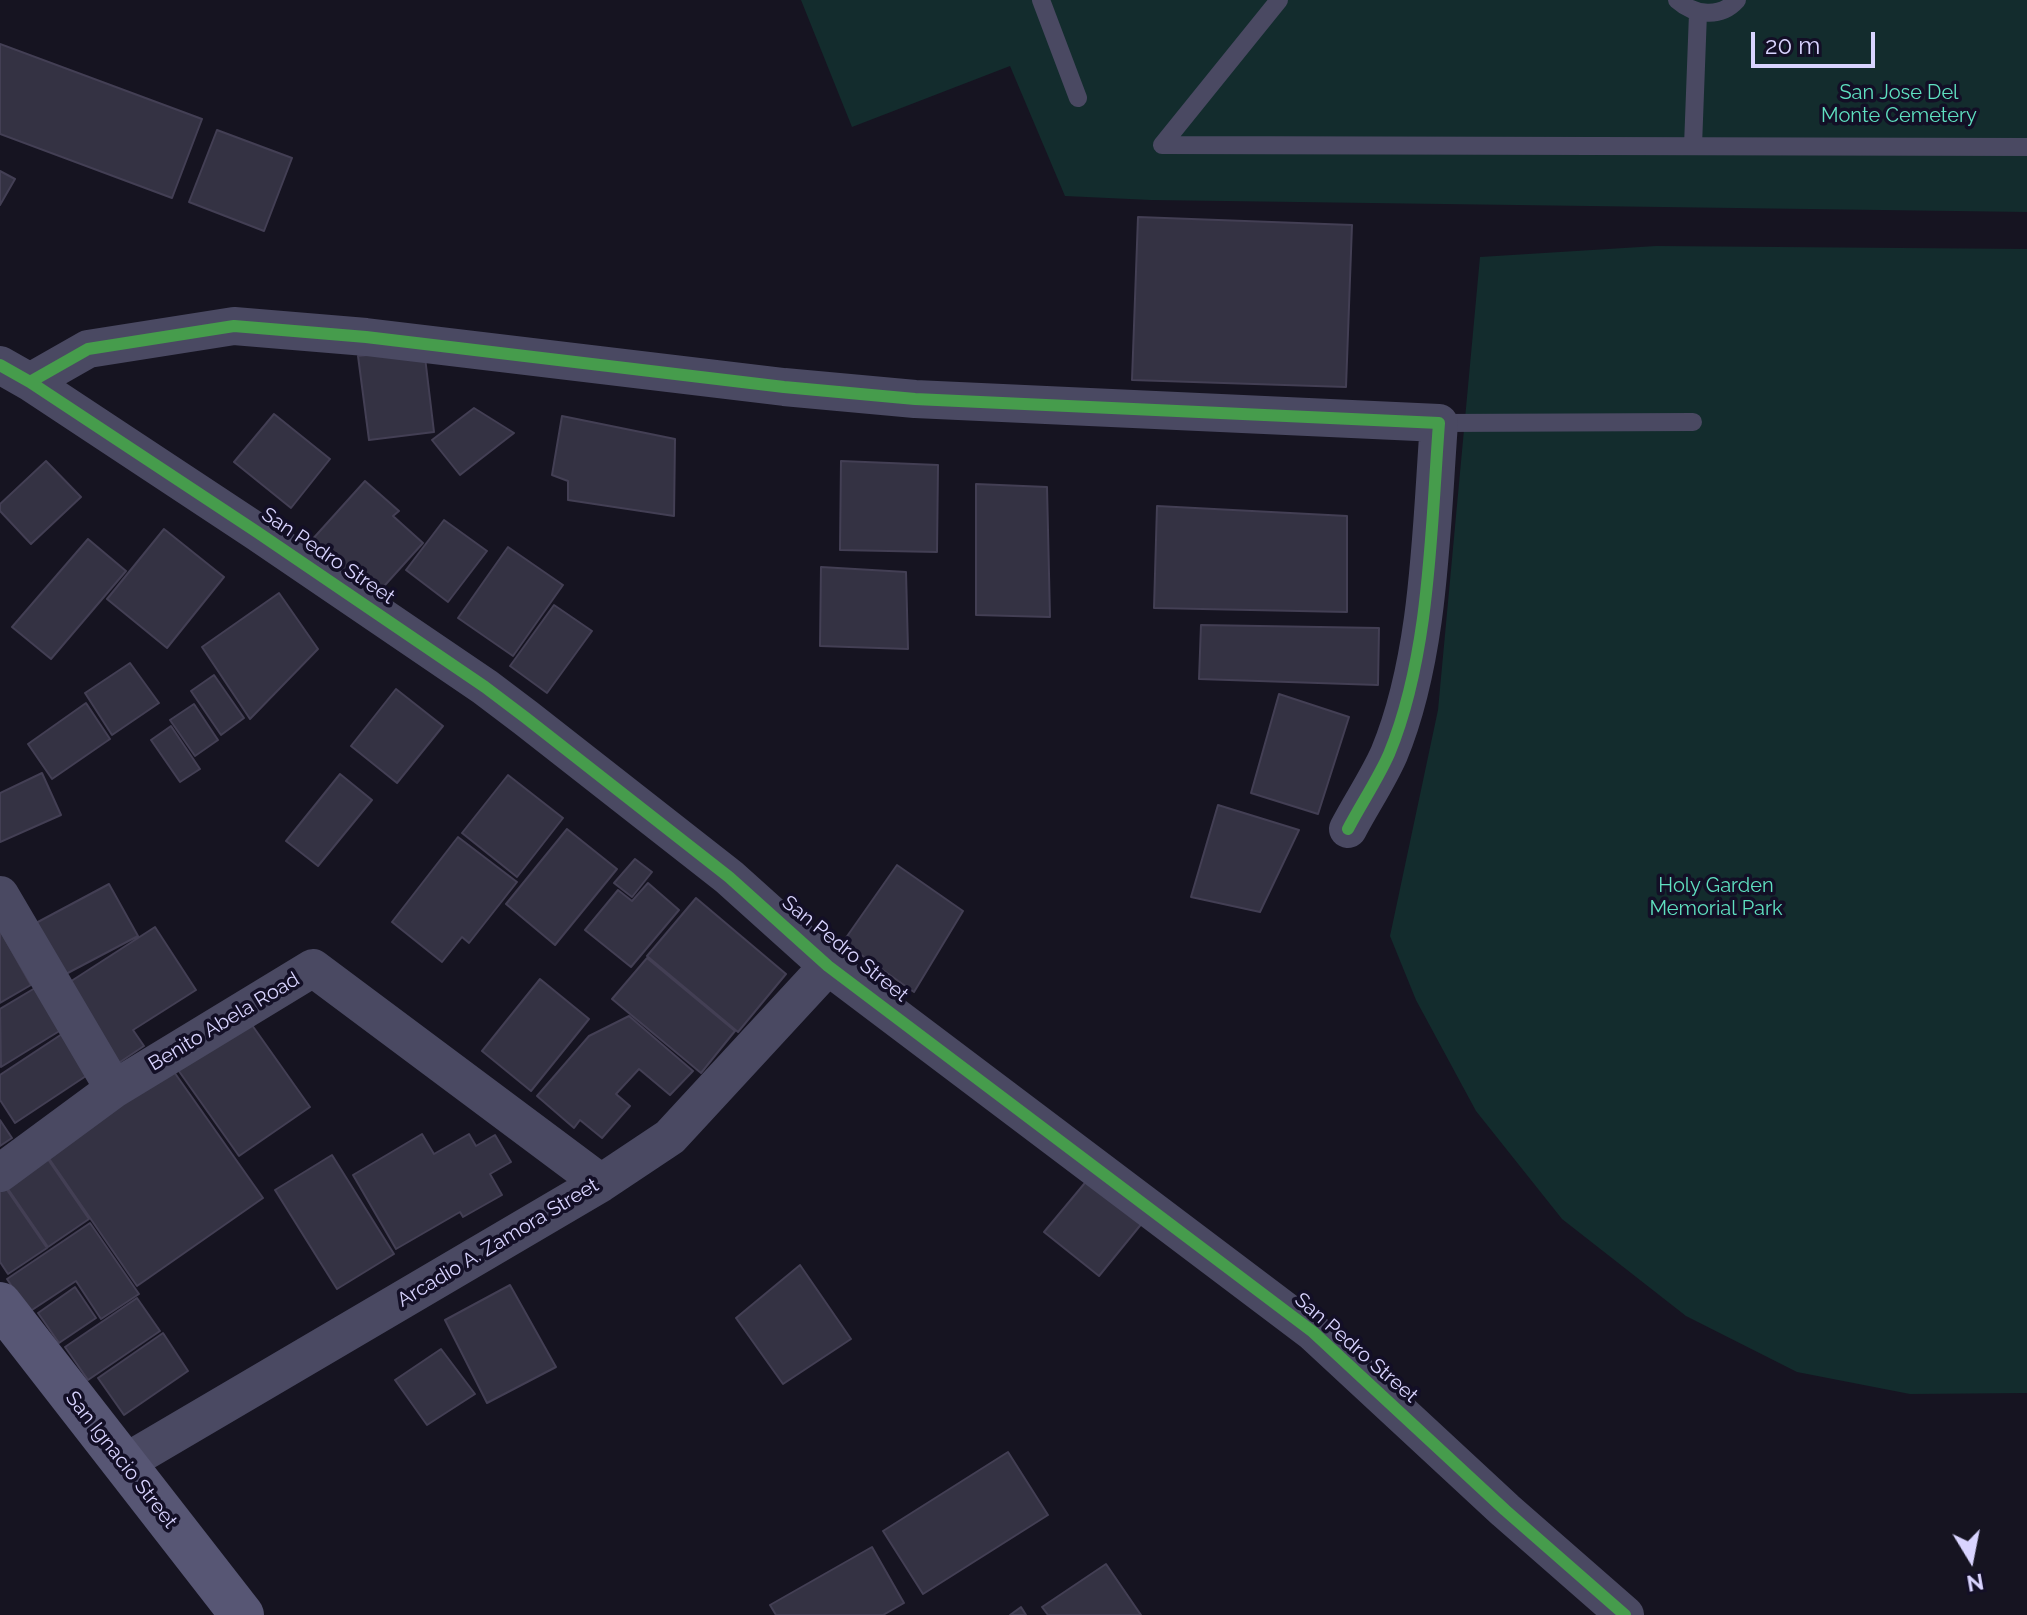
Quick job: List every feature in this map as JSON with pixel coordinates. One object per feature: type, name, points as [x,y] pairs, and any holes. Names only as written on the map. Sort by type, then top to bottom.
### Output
[{"type":"main road","name":"San Ignacio Street","points":[[0,1304],[242,1615]]},
{"type":"street","points":[[15,374],[88,349],[234,326],[366,337],[784,387],[915,399],[1439,423],[1427,582],[1410,691],[1389,754],[1348,829]]},
{"type":"street","name":"San Pedro Street","points":[[15,374],[485,687],[729,877],[828,966],[1313,1332],[1505,1510],[1625,1615]]},
{"type":"street","points":[[0,895],[114,1089]]},
{"type":"street","name":"Arcadio A. Zamora Street","points":[[123,1464],[601,1183],[670,1137],[828,966]]},
{"type":"street","name":"Benito Abela Road","points":[[0,1173],[114,1089],[313,968],[601,1183]]},
{"type":"lane","points":[[1041,0],[1078,98]]},
{"type":"lane","points":[[1279,0],[1162,145],[2027,147]]},
{"type":"lane","points":[[1677,0],[1698,13],[1721,11],[1737,0]]},
{"type":"lane","points":[[1693,146],[1698,13]]},
{"type":"lane","points":[[1439,423],[1693,422]]},
{"type":"green space","name":"San Jose Del Monte Cemetery","points":[[801,0],[2027,0],[2027,212],[1151,200],[1065,196],[1010,66],[852,127]]},
{"type":"green space","name":"Holy Garden Memorial Park","points":[[1656,246],[2027,249],[2027,1393],[1910,1394],[1797,1372],[1686,1316],[1562,1219],[1476,1111],[1416,1000],[1390,936],[1438,710],[1480,257]]},
{"type":"building","points":[[0,44],[202,119],[172,198],[0,134]]},
{"type":"building","points":[[217,130],[292,158],[264,231],[189,202]]},
{"type":"building","points":[[0,171],[15,179],[0,205]]},
{"type":"building","points":[[1138,217],[1352,225],[1346,387],[1132,380]]},
{"type":"building","points":[[424,349],[434,432],[369,440],[358,356]]},
{"type":"building","points":[[474,408],[514,433],[460,475],[432,440]]},
{"type":"building","points":[[274,414],[330,459],[291,508],[234,462]]},
{"type":"building","points":[[562,416],[675,439],[674,516],[568,500],[568,481],[552,475]]},
{"type":"building","points":[[46,461],[81,497],[31,544],[0,511],[0,504]]},
{"type":"building","points":[[841,461],[938,465],[937,552],[840,550]]},
{"type":"building","points":[[365,481],[399,511],[393,516],[423,543],[377,594],[351,570],[346,573],[310,542]]},
{"type":"building","points":[[976,484],[1047,487],[1050,617],[976,615]]},
{"type":"building","points":[[1157,506],[1347,516],[1347,612],[1154,608]]},
{"type":"building","points":[[444,520],[487,551],[448,602],[406,570]]},
{"type":"building","points":[[164,529],[224,577],[167,648],[107,599]]},
{"type":"building","points":[[88,539],[126,571],[51,659],[12,627]]},
{"type":"building","points":[[508,547],[563,585],[513,656],[458,618]]},
{"type":"building","points":[[821,567],[906,572],[908,649],[820,646]]},
{"type":"building","points":[[279,593],[318,649],[250,719],[202,647]]},
{"type":"building","points":[[554,605],[592,631],[547,693],[510,666]]},
{"type":"building","points":[[1201,625],[1379,628],[1378,685],[1199,679]]},
{"type":"building","points":[[130,663],[159,703],[112,735],[85,693]]},
{"type":"building","points":[[214,675],[244,718],[221,735],[191,691]]},
{"type":"building","points":[[396,689],[443,726],[397,783],[351,746]]},
{"type":"building","points":[[1279,694],[1349,717],[1318,814],[1251,793]]},
{"type":"building","points":[[86,703],[110,739],[52,779],[28,744]]},
{"type":"building","points":[[194,704],[218,740],[195,756],[170,720]]},
{"type":"building","points":[[171,726],[200,769],[180,782],[151,740]]},
{"type":"building","points":[[42,773],[61,815],[0,842],[0,793]]},
{"type":"building","points":[[340,774],[372,800],[318,866],[286,841]]},
{"type":"building","points":[[508,775],[563,818],[517,877],[462,833]]},
{"type":"building","points":[[1218,805],[1299,830],[1260,912],[1191,897]]},
{"type":"building","points":[[567,829],[617,869],[555,945],[506,904]]},
{"type":"building","points":[[458,837],[517,882],[469,943],[462,937],[442,962],[392,922]]},
{"type":"building","points":[[635,859],[652,872],[632,897],[614,883]]},
{"type":"building","points":[[897,865],[963,911],[914,992],[843,942]]},
{"type":"building","points":[[648,883],[679,910],[631,967],[585,930],[618,890],[632,901]]},
{"type":"building","points":[[109,884],[138,936],[64,975],[36,923]]},
{"type":"building","points":[[696,898],[786,974],[738,1032],[647,956]]},
{"type":"building","points":[[155,927],[196,990],[133,1030],[144,1046],[114,1066],[62,987]]},
{"type":"building","points":[[0,930],[31,985],[0,1003]]},
{"type":"building","points":[[647,958],[735,1031],[701,1073],[612,999]]},
{"type":"building","points":[[540,979],[589,1019],[531,1091],[482,1051]]},
{"type":"building","points":[[35,988],[61,1030],[1,1067],[0,1009]]},
{"type":"building","points":[[629,1016],[693,1071],[670,1095],[639,1069],[616,1094],[630,1106],[602,1138],[580,1120],[574,1128],[537,1096],[589,1036]]},
{"type":"building","points":[[247,1018],[310,1107],[239,1156],[176,1067]]},
{"type":"building","points":[[62,1034],[89,1074],[15,1123],[0,1100],[0,1075]]},
{"type":"building","points":[[172,1069],[263,1198],[137,1286],[48,1157]]},
{"type":"building","points":[[0,1120],[12,1138],[0,1146]]},
{"type":"building","points":[[422,1134],[434,1154],[469,1134],[476,1146],[495,1135],[511,1162],[490,1174],[502,1195],[463,1217],[460,1212],[396,1249],[353,1175]]},
{"type":"building","points":[[332,1155],[394,1254],[337,1289],[275,1190]]},
{"type":"building","points":[[47,1158],[89,1219],[48,1247],[6,1186]]},
{"type":"building","points":[[1089,1178],[1143,1222],[1099,1276],[1044,1232]]},
{"type":"building","points":[[5,1187],[47,1248],[8,1274],[0,1262],[0,1191]]},
{"type":"building","points":[[90,1223],[139,1294],[101,1319],[76,1281],[29,1312],[7,1279]]},
{"type":"building","points":[[800,1265],[851,1339],[783,1384],[736,1318]]},
{"type":"building","points":[[510,1285],[556,1367],[487,1403],[445,1320]]},
{"type":"building","points":[[75,1287],[96,1318],[59,1343],[38,1313]]},
{"type":"building","points":[[137,1298],[160,1331],[88,1380],[65,1347]]},
{"type":"building","points":[[163,1333],[188,1371],[124,1415],[98,1378]]},
{"type":"building","points":[[441,1349],[475,1394],[427,1425],[395,1380]]},
{"type":"building","points":[[1008,1452],[1048,1515],[923,1594],[883,1531]]},
{"type":"building","points":[[872,1547],[904,1603],[883,1615],[776,1615],[770,1605]]},
{"type":"building","points":[[1106,1564],[1141,1615],[1048,1615],[1042,1607]]},
{"type":"building","points":[[1021,1607],[1026,1615],[1010,1615]]},
{"type":"cycle path","points":[[30,382],[88,349],[234,326],[366,337],[784,387],[915,399],[1439,423],[1426,591],[1413,675],[1389,754],[1348,829]]},
{"type":"cycle path","points":[[0,365],[257,532],[526,718],[729,877],[828,966],[1313,1332],[1505,1510],[1625,1615]]}]
